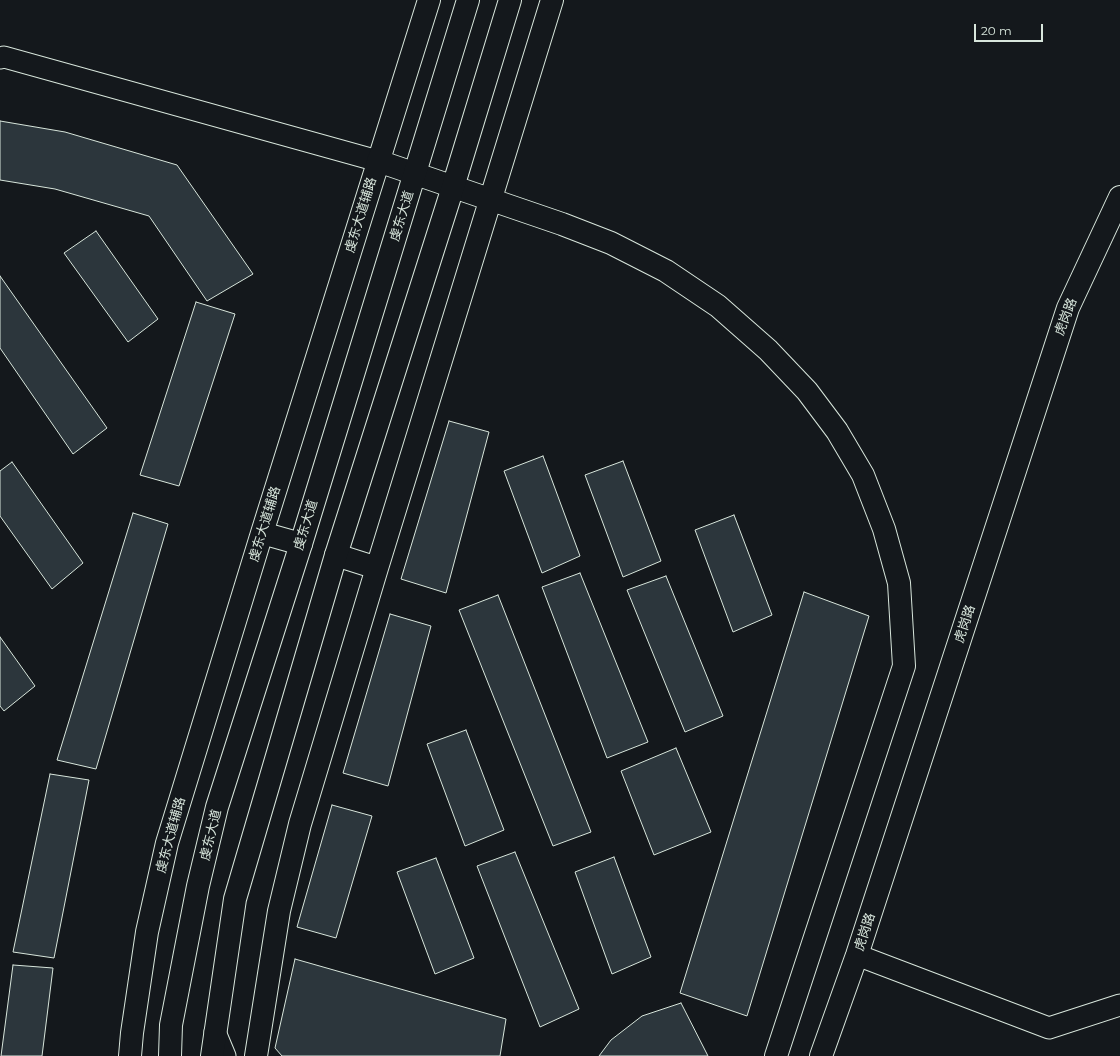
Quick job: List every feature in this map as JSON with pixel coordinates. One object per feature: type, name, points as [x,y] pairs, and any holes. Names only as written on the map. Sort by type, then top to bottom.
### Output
[{"type":"street","name":"虔东大道辅路","points":[[130,1056],[147,932],[167,843],[262,533],[429,0]]},
{"type":"street","name":"虔东大道","points":[[170,1056],[171,1025],[198,886],[218,807],[301,544],[468,0]]},
{"type":"street","points":[[212,1056],[235,899],[336,555],[453,187],[510,0]]},
{"type":"street","points":[[256,1056],[279,911],[300,824],[377,568],[552,0]]},
{"type":"street","points":[[0,58],[4,57],[378,161],[611,243],[666,271],[718,306],[768,350],[807,391],[837,431],[863,475],[884,529],[899,583],[904,666],[776,1056]]},
{"type":"street","name":"虎岗路","points":[[821,1056],[857,955],[1068,308],[1120,197]]},
{"type":"street","points":[[262,533],[301,544]]},
{"type":"street","points":[[336,555],[377,568]]},
{"type":"street","points":[[857,955],[1049,1028],[1120,1005]]},
{"type":"street","points":[[215,1032],[225,1056]]},
{"type":"building","points":[[0,121],[65,132],[177,165],[253,274],[207,301],[149,216],[55,189],[0,180]]},
{"type":"building","points":[[96,231],[158,319],[128,342],[64,253]]},
{"type":"building","points":[[0,276],[107,428],[73,454],[0,348]]},
{"type":"building","points":[[196,302],[235,314],[179,486],[140,475]]},
{"type":"building","points":[[449,421],[489,432],[446,593],[401,579]]},
{"type":"building","points":[[543,456],[580,556],[542,573],[504,471]]},
{"type":"building","points":[[623,461],[661,561],[623,577],[585,475]]},
{"type":"building","points":[[12,462],[83,563],[52,589],[0,516],[0,471]]},
{"type":"building","points":[[133,513],[168,524],[96,769],[57,760]]},
{"type":"building","points":[[734,515],[772,615],[733,632],[695,530]]},
{"type":"building","points":[[580,573],[648,742],[607,758],[542,587]]},
{"type":"building","points":[[666,576],[723,716],[685,732],[627,590]]},
{"type":"building","points":[[804,592],[869,616],[747,1016],[680,993]]},
{"type":"building","points":[[498,595],[591,832],[553,846],[459,610]]},
{"type":"building","points":[[390,614],[431,626],[388,786],[343,773]]},
{"type":"building","points":[[0,637],[35,686],[4,711],[0,706]]},
{"type":"building","points":[[466,730],[504,830],[465,846],[427,744]]},
{"type":"building","points":[[676,748],[711,832],[654,855],[621,771]]},
{"type":"building","points":[[50,774],[89,780],[54,958],[13,952]]},
{"type":"building","points":[[332,805],[372,816],[336,938],[297,927]]},
{"type":"building","points":[[515,852],[579,1009],[540,1027],[477,866]]},
{"type":"building","points":[[614,857],[651,957],[612,974],[575,872]]},
{"type":"building","points":[[436,858],[474,958],[435,974],[397,872]]},
{"type":"building","points":[[295,959],[506,1019],[500,1056],[282,1056],[275,1048]]},
{"type":"building","points":[[13,965],[53,968],[42,1056],[1,1056]]},
{"type":"building","points":[[681,1003],[708,1056],[599,1056],[611,1040],[642,1016]]}]
